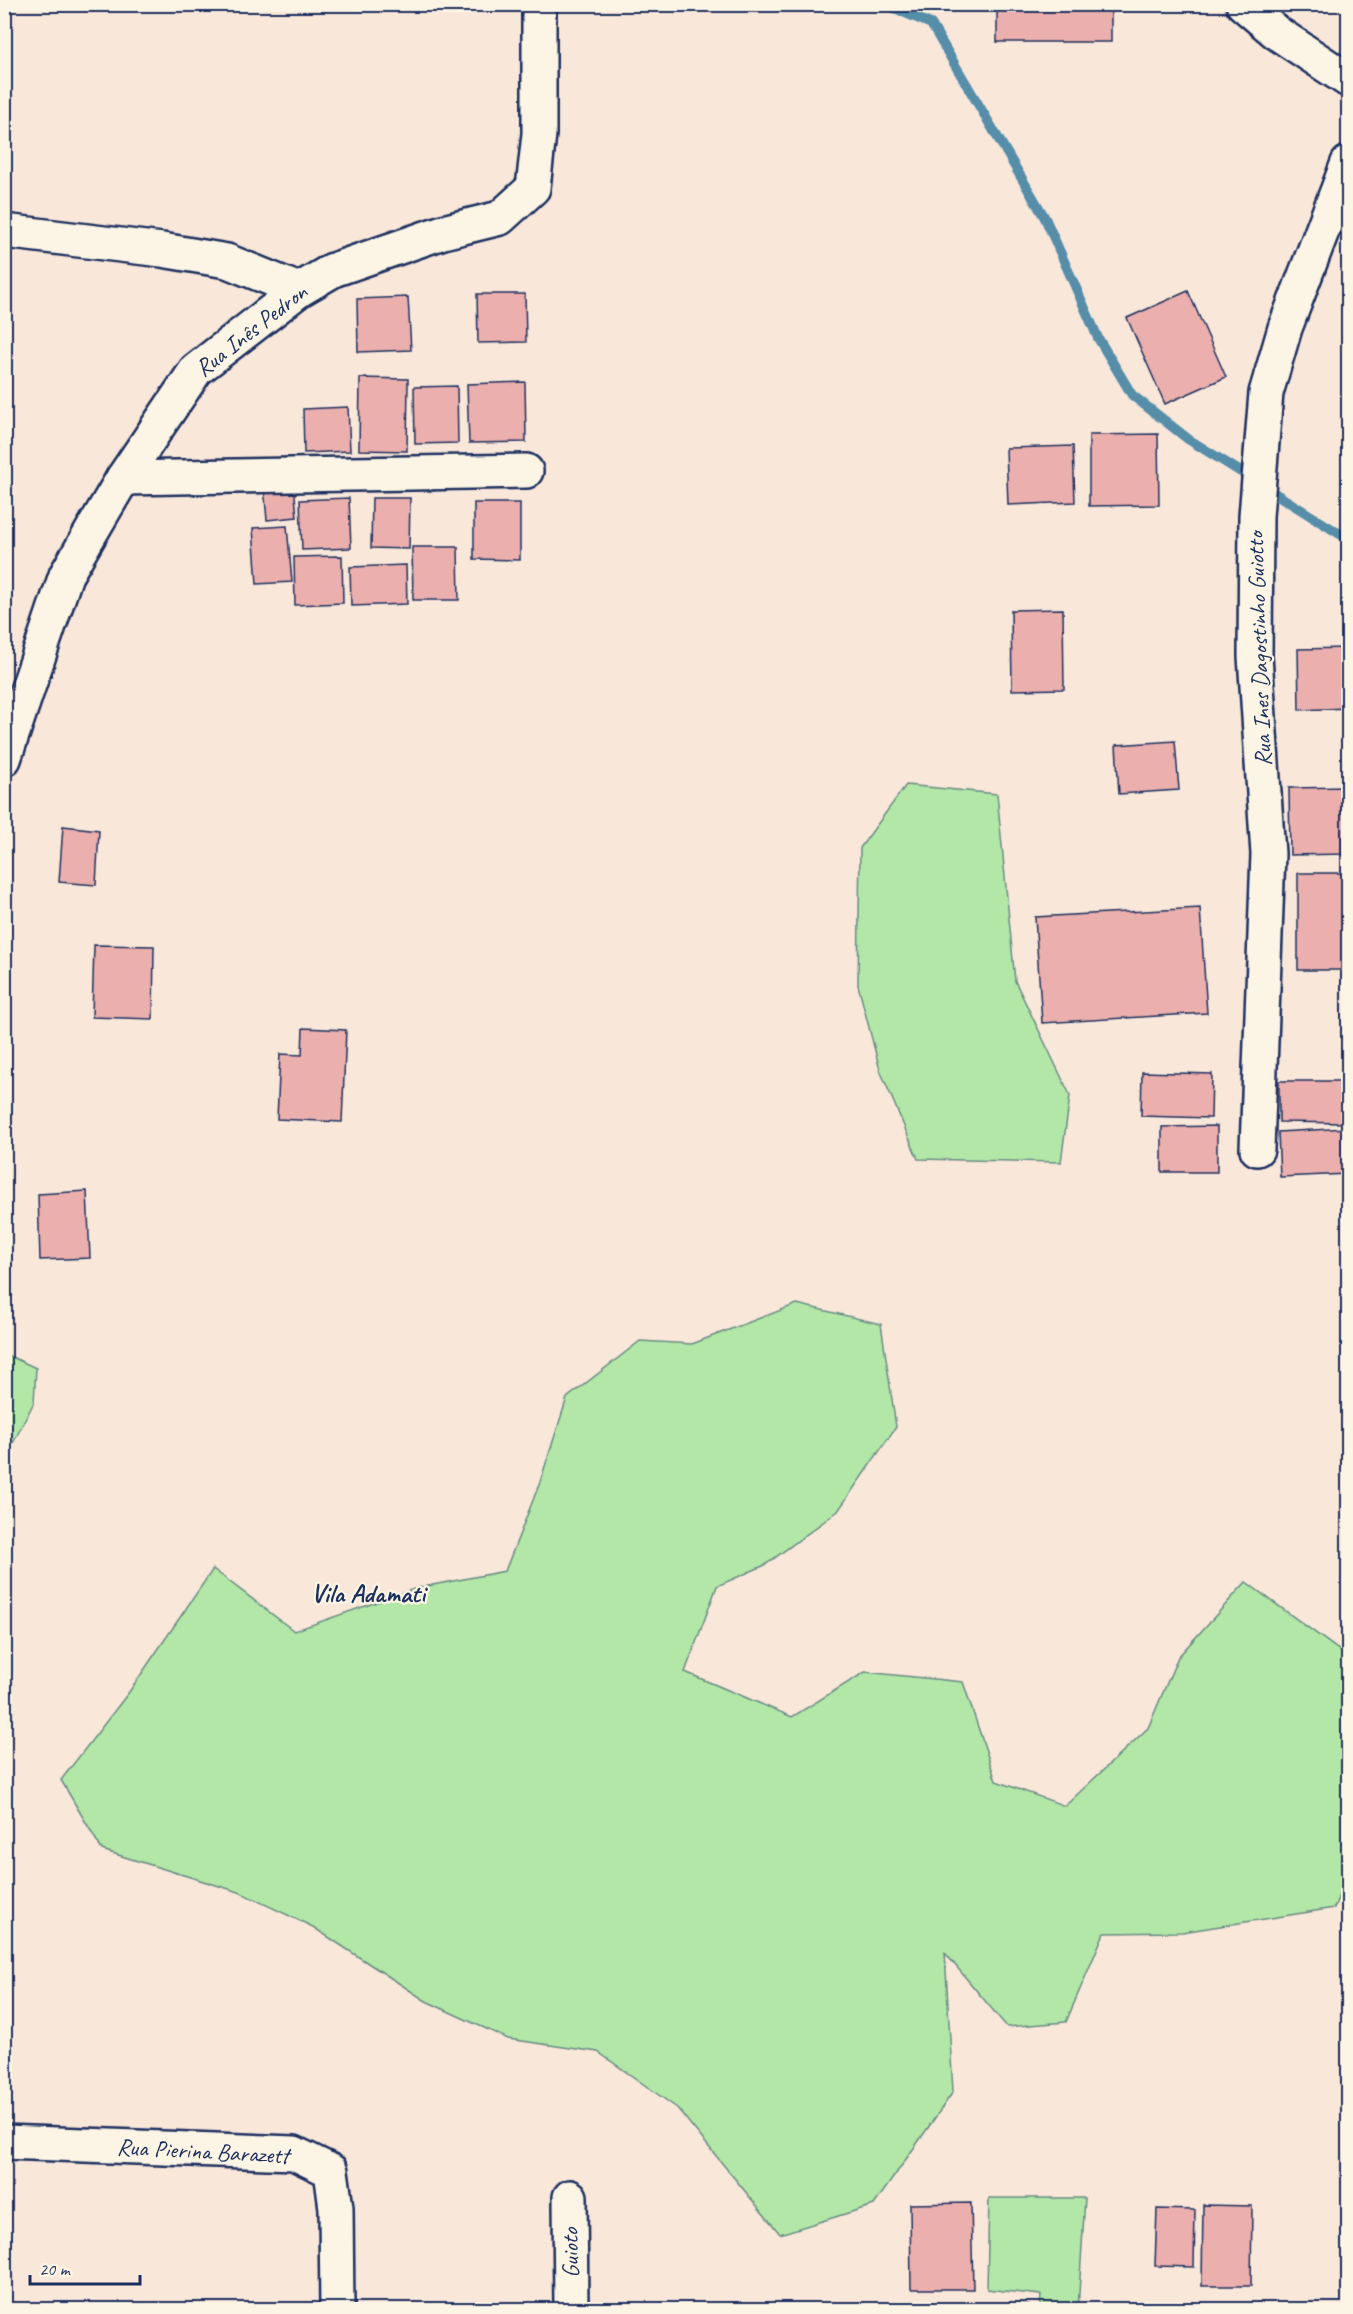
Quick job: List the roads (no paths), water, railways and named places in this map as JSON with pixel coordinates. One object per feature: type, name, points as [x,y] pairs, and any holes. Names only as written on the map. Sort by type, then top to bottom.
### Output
[{"type":"street","points":[[1243,4],[1277,33],[1348,80]]},
{"type":"street","name":"Rua Inês Pedron","points":[[4,759],[66,575],[123,478],[196,370],[299,290],[333,270],[443,232],[500,218],[532,188],[539,134],[538,12]]},
{"type":"street","name":"Rua Ines Dagostinho Guiotto","points":[[1257,1149],[1268,854],[1255,656],[1256,516],[1266,393],[1285,328],[1348,163]]},
{"type":"street","points":[[4,231],[162,250],[227,261],[299,290]]},
{"type":"street","points":[[123,478],[526,471]]},
{"type":"street","name":"Rua Pierina Barazett","points":[[4,2142],[294,2152],[331,2171],[336,2208],[337,2310]]},
{"type":"street","name":"Guioto","points":[[570,2197],[571,2310]]},
{"type":"waterway","points":[[884,4],[931,24],[1045,218],[1098,338],[1132,395],[1188,439],[1348,539]]},
{"type":"district","name":"Vila Adamati","points":[[368,1593]]}]
